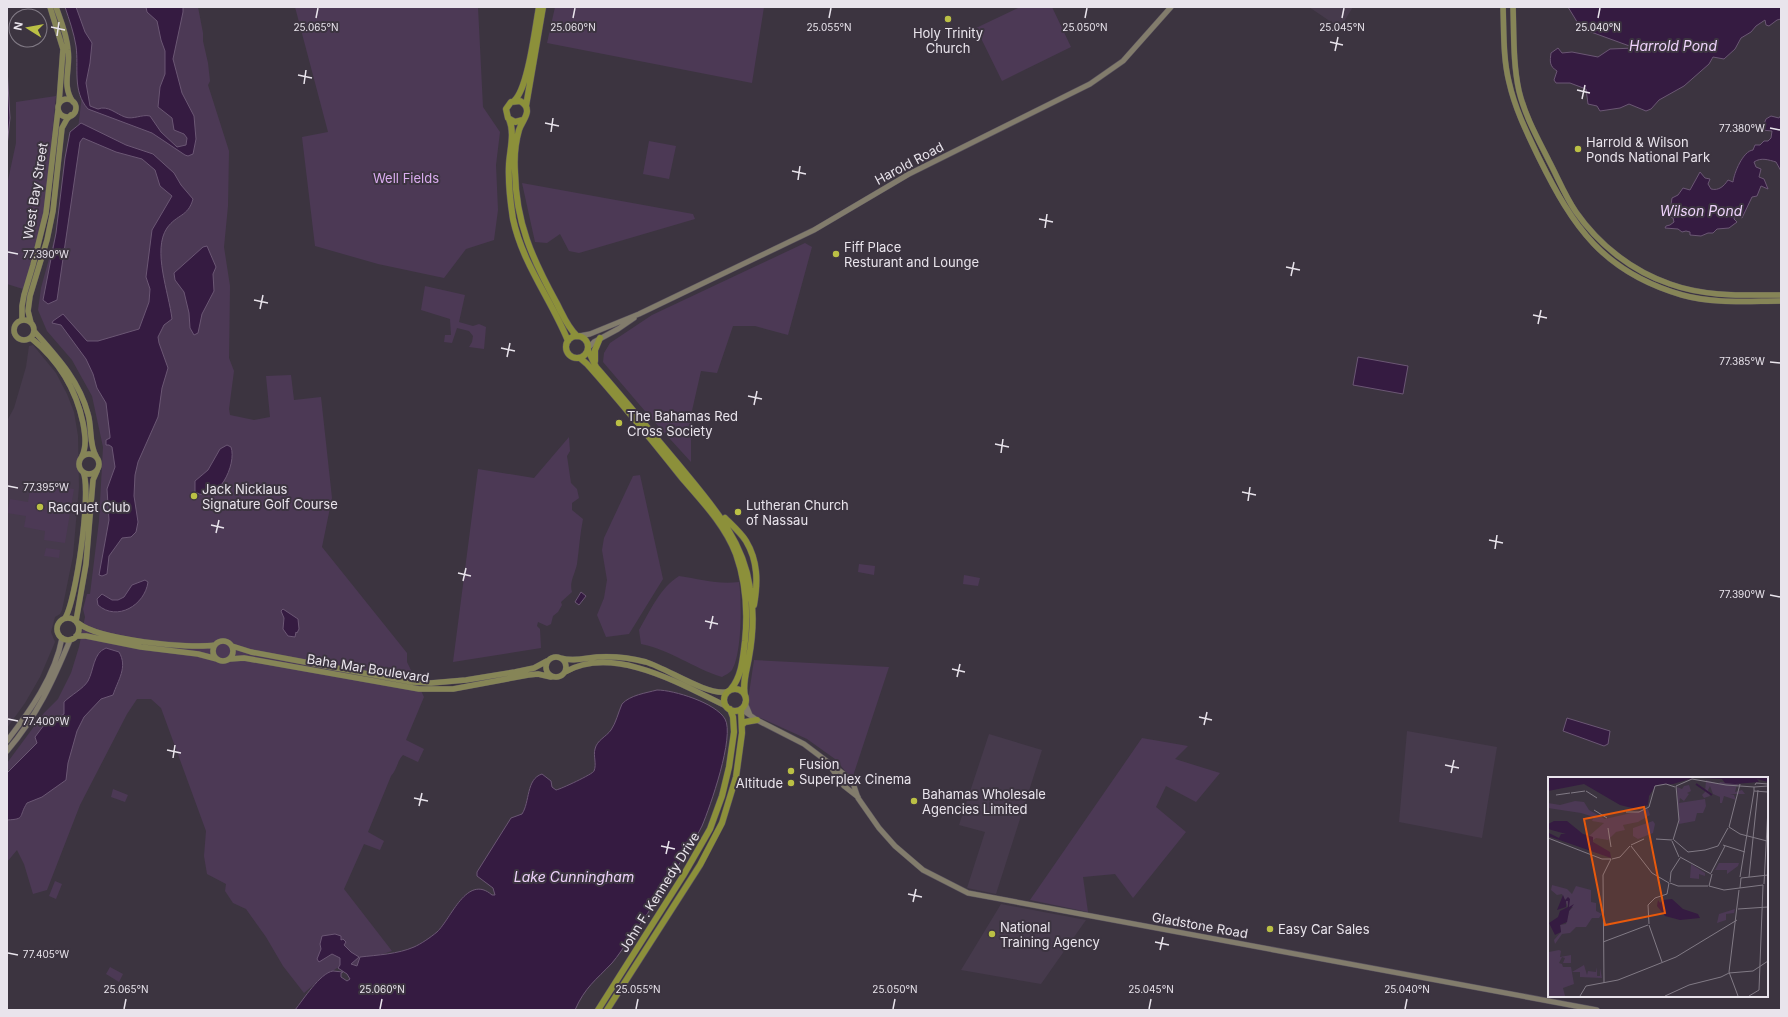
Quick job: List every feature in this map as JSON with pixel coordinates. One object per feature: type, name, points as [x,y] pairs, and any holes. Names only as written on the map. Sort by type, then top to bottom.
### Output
[{"type":"highway","name":"John F. Kennedy Drive","points":[[539,7],[524,81],[519,96],[509,104],[506,109],[512,130],[509,187],[514,220],[520,243],[534,276],[568,341],[566,347],[568,353],[573,357],[580,358],[587,364],[665,456],[714,517],[731,542],[742,575],[746,613],[741,668],[737,681],[724,699],[734,717],[734,732],[729,767],[722,796],[710,829],[683,876],[598,1010]]},
{"type":"highway","points":[[543,7],[526,106],[527,114],[523,120],[515,147],[515,191],[523,231],[541,274],[569,326],[578,336],[586,340],[588,349],[596,367],[718,512],[746,540],[755,560],[757,578],[752,619],[750,656],[744,686],[745,703],[741,710],[728,708]]},
{"type":"highway","points":[[514,101],[520,101],[526,106]]},
{"type":"highway","points":[[509,119],[515,122],[523,120]]},
{"type":"highway","points":[[568,341],[578,336]]},
{"type":"highway","points":[[596,367],[595,350],[600,338]]},
{"type":"highway","points":[[580,358],[585,355],[588,349]]},
{"type":"highway","points":[[718,512],[735,540],[745,563],[751,589],[752,619]]},
{"type":"highway","points":[[729,691],[739,690],[744,696]]},
{"type":"highway","name":"John F. Kennedy Drive","points":[[607,1010],[712,845],[726,811],[736,777],[742,725],[741,710]]},
{"type":"highway","points":[[742,725],[745,722],[757,720]]},
{"type":"main road","points":[[50,7],[63,50],[58,110],[62,115],[71,116],[75,108],[67,88],[69,51],[56,7]]},
{"type":"main road","name":"Harold Road","points":[[578,336],[590,334],[639,314],[814,230],[909,174],[1090,84],[1123,61],[1171,7]]},
{"type":"main road","points":[[1503,7],[1507,74],[1518,114],[1562,204],[1578,227],[1594,244],[1631,273],[1658,286],[1682,295],[1720,301],[1781,301]]},
{"type":"main road","points":[[1513,7],[1517,75],[1526,113],[1572,205],[1595,236],[1620,258],[1635,268],[1678,287],[1725,295],[1781,295]]},
{"type":"main road","points":[[59,103],[66,99],[73,102]]},
{"type":"main road","name":"West Bay Street","points":[[22,320],[24,295],[46,213],[58,110]]},
{"type":"main road","name":"West Bay Street","points":[[31,323],[28,311],[30,296],[45,247],[53,211],[62,128],[71,116]]},
{"type":"main road","name":"Harold Road","points":[[588,349],[592,343],[618,329],[639,314]]},
{"type":"main road","points":[[7,750],[38,709],[54,679],[70,640],[76,636],[79,630],[77,622],[86,564],[93,480],[100,463],[93,449],[88,414],[76,384],[60,359],[34,331],[31,323],[22,320],[18,322],[15,327],[15,335],[23,340],[31,338]]},
{"type":"main road","points":[[31,338],[34,331]]},
{"type":"main road","points":[[31,338],[48,353],[58,366],[75,396],[85,436],[85,448],[79,464],[86,483],[84,525],[70,609],[65,618],[60,621],[57,627],[58,634],[62,638],[70,640]]},
{"type":"main road","points":[[82,456],[90,454],[96,456]]},
{"type":"main road","points":[[83,472],[89,475],[97,471]]},
{"type":"main road","points":[[65,618],[71,618],[99,632],[146,642],[186,646],[215,645],[218,642],[224,641],[230,643],[233,653],[230,659],[223,661],[198,654],[141,647],[86,636],[76,636]]},
{"type":"main road","points":[[7,741],[26,715],[44,684],[58,654],[62,638]]},
{"type":"main road","points":[[215,645],[213,651],[217,659]]},
{"type":"main road","name":"Baha Mar Boulevard","points":[[232,646],[251,652],[426,683],[453,682],[509,673],[534,668],[547,661]]},
{"type":"main road","points":[[728,708],[661,675],[631,666],[594,664],[575,667],[559,677],[551,677],[545,670],[547,661],[554,657],[572,660],[608,657],[636,660],[657,666],[712,691],[729,691]]},
{"type":"main road","name":"Baha Mar Boulevard","points":[[230,659],[244,658],[419,689],[453,689],[538,674],[551,677]]},
{"type":"main road","points":[[561,658],[566,664],[565,672]]},
{"type":"main road","points":[[745,703],[751,716]]},
{"type":"main road","name":"Gladstone Road","points":[[741,710],[757,720],[804,744],[829,765],[845,775],[853,783],[858,798]]},
{"type":"main road","name":"Gladstone Road","points":[[829,765],[838,778],[858,798],[879,828],[907,858],[923,870],[968,893],[1015,903],[1596,1010]]},
{"type":"main road","points":[[838,778],[841,775],[845,775]]},
{"type":"main road","points":[[848,789],[853,783]]},
{"type":"shaded area","points":[[1309,7],[1353,7],[1340,28]]},
{"type":"shaded area","points":[[33,345],[56,373],[74,412],[78,436],[79,487],[73,556],[62,610],[60,614],[55,617],[51,632],[55,642],[40,677],[25,703],[7,728],[7,421],[14,408],[26,367],[29,346]]},
{"type":"shaded area","points":[[1407,731],[1497,747],[1482,838],[1399,822]]},
{"type":"shaded area","points":[[989,734],[1042,750],[996,894],[967,888],[985,832],[959,825]]},
{"type":"shaded area","points":[[1001,904],[1086,920],[1041,984],[961,970]]},
{"type":"green space","name":"Jack Nicklaus Signature Golf Course","points":[[72,7],[198,7],[208,63],[210,81],[208,85],[229,151],[228,206],[224,247],[230,286],[229,358],[234,371],[229,409],[230,415],[254,420],[270,417],[266,376],[291,375],[294,400],[321,397],[332,498],[322,547],[407,653],[407,662],[424,697],[406,740],[424,749],[418,762],[403,755],[399,760],[368,832],[384,841],[380,850],[364,844],[344,889],[392,951],[359,962],[357,966],[351,964],[341,965],[326,974],[304,993],[283,966],[266,937],[246,909],[233,903],[225,891],[226,884],[207,874],[204,856],[206,831],[161,708],[151,699],[137,699],[127,714],[80,805],[47,890],[33,894],[24,864],[17,850],[7,862],[7,820],[21,816],[22,810],[26,805],[30,801],[36,799],[9,769],[7,773],[7,763],[44,713],[58,699],[71,673],[79,647],[85,617],[83,609],[87,594],[90,594],[99,521],[103,447],[92,396],[72,360],[47,331],[38,310],[41,288],[62,211],[78,129],[84,78]]},
{"type":"green space","name":"Well Fields","points":[[295,7],[478,7],[483,107],[500,132],[496,165],[498,210],[494,240],[466,249],[444,278],[378,264],[315,246],[302,137],[328,132]]},
{"type":"green space","points":[[555,7],[764,7],[752,83],[547,43]]},
{"type":"green space","points":[[1020,7],[1052,7],[1071,47],[1002,81],[976,28]]},
{"type":"green space","points":[[56,96],[45,205],[40,232],[23,289],[7,284],[7,185],[16,143],[16,102]]},
{"type":"green space","points":[[649,141],[676,146],[669,179],[643,174]]},
{"type":"green space","points":[[522,183],[693,214],[695,219],[579,253],[569,251],[560,234],[547,243],[535,242]]},
{"type":"green space","points":[[805,243],[812,247],[788,335],[755,326],[733,326],[717,373],[701,371],[691,415],[691,462],[603,362],[604,353],[610,343],[652,315]]},
{"type":"green space","points":[[425,286],[465,295],[459,322],[473,326],[479,324],[486,327],[484,349],[469,347],[473,336],[469,331],[457,328],[452,343],[444,342],[445,335],[451,335],[450,319],[421,310]]},
{"type":"green space","points":[[569,437],[570,451],[567,456],[571,483],[577,489],[579,498],[572,503],[572,510],[583,519],[577,564],[572,581],[572,592],[561,602],[562,605],[558,612],[553,616],[551,624],[547,626],[538,622],[537,626],[540,629],[541,648],[453,662],[478,469],[534,478]]},
{"type":"green space","points":[[640,475],[663,579],[629,634],[606,637],[597,615],[604,598],[607,580],[602,550],[604,538],[633,476]]},
{"type":"green space","name":"Racquet Club","points":[[31,482],[74,489],[65,543],[44,540],[45,531],[24,527],[26,516],[7,513],[10,499],[28,502]]},
{"type":"green space","points":[[46,548],[60,550],[59,558],[44,556]]},
{"type":"green space","points":[[859,564],[875,566],[874,575],[858,572]]},
{"type":"green space","points":[[964,575],[980,578],[978,586],[963,584]]},
{"type":"green space","points":[[679,576],[716,582],[739,582],[741,614],[738,652],[732,670],[722,677],[701,669],[662,650],[641,644],[639,630],[647,615],[661,593]]},
{"type":"green space","points":[[754,660],[889,667],[852,779],[835,759],[807,739],[752,714],[747,707]]},
{"type":"green space","points":[[1142,738],[1188,746],[1175,759],[1220,773],[1196,802],[1166,786],[1156,807],[1186,832],[1133,898],[1115,874],[1083,877],[1088,912],[1030,900]]},
{"type":"green space","points":[[113,789],[128,795],[125,802],[111,797]]},
{"type":"green space","points":[[55,881],[62,884],[56,899],[49,896]]},
{"type":"green space","points":[[110,967],[123,974],[119,982],[106,974]]},
{"type":"water","points":[[65,7],[76,7],[85,32],[92,43],[86,83],[90,106],[98,109],[109,109],[128,118],[150,116],[161,132],[177,147],[186,145],[187,138],[184,134],[174,130],[172,118],[158,107],[160,87],[165,74],[165,51],[157,21],[147,12],[146,7],[183,7],[173,59],[182,93],[194,116],[196,139],[193,154],[188,156],[185,155],[152,133],[88,109],[83,102],[78,87],[76,46]]},
{"type":"water","name":"Harrold Pond","points":[[1568,7],[1781,7],[1781,19],[1769,26],[1766,25],[1765,20],[1756,26],[1751,32],[1741,38],[1735,49],[1724,59],[1713,57],[1709,64],[1684,86],[1659,100],[1651,109],[1646,111],[1629,104],[1620,108],[1600,111],[1597,106],[1588,104],[1586,89],[1570,83],[1556,83],[1554,80],[1557,71],[1551,63],[1551,53],[1558,48],[1562,53],[1572,52],[1598,57],[1610,49],[1635,48],[1591,32],[1579,25]]},
{"type":"water","points":[[7,68],[10,118],[7,146]]},
{"type":"water","name":"Wilson Pond","points":[[1781,115],[1781,171],[1776,162],[1762,159],[1754,162],[1756,167],[1761,169],[1759,177],[1764,179],[1768,189],[1761,186],[1757,196],[1752,197],[1742,218],[1735,214],[1734,219],[1737,222],[1729,228],[1717,229],[1713,233],[1708,233],[1701,236],[1690,235],[1690,232],[1682,232],[1678,229],[1665,228],[1674,222],[1673,218],[1667,215],[1670,211],[1672,198],[1678,195],[1683,188],[1690,190],[1700,172],[1705,178],[1710,179],[1708,184],[1711,189],[1721,188],[1728,180],[1733,182],[1737,168],[1746,154],[1753,150],[1755,145],[1760,145],[1764,141],[1768,141],[1771,138],[1772,131],[1762,130],[1766,119],[1771,116],[1779,118]]},
{"type":"water","points":[[81,123],[126,145],[153,154],[174,173],[181,185],[193,199],[188,209],[167,228],[163,237],[161,248],[161,260],[172,319],[164,325],[158,337],[168,368],[162,388],[158,417],[138,462],[135,475],[134,496],[138,522],[136,532],[131,537],[122,538],[109,556],[107,574],[102,576],[99,575],[109,520],[107,489],[115,467],[112,447],[106,445],[106,440],[110,438],[110,436],[106,403],[97,388],[93,374],[86,359],[61,325],[52,323],[63,314],[87,341],[98,341],[139,329],[149,302],[150,289],[146,277],[152,230],[172,196],[160,186],[155,170],[142,159],[116,152],[83,138],[80,142],[57,300],[48,304],[43,300],[56,233],[65,158],[70,132]]},
{"type":"water","points":[[207,246],[216,267],[213,274],[214,291],[202,314],[198,333],[194,335],[190,328],[189,313],[184,292],[175,280],[174,273],[203,247]]},
{"type":"water","points":[[1358,357],[1408,366],[1403,394],[1353,385]]},
{"type":"water","points":[[227,445],[231,447],[232,454],[231,463],[224,481],[211,493],[203,495],[195,492],[195,481],[208,470],[220,449]]},
{"type":"water","points":[[145,580],[148,582],[142,598],[129,608],[113,612],[105,610],[98,605],[97,599],[102,594],[112,600],[118,600],[124,597],[132,585]]},
{"type":"water","points":[[581,592],[586,596],[579,605],[575,602]]},
{"type":"water","points":[[283,609],[298,619],[299,629],[297,633],[296,632],[295,637],[288,636],[283,629],[284,618],[281,611]]},
{"type":"water","points":[[106,648],[119,652],[123,663],[121,674],[113,695],[101,699],[84,717],[77,731],[68,763],[66,780],[42,797],[27,803],[19,818],[7,820],[7,773],[37,743],[35,737],[44,725],[64,714],[64,702],[86,684],[90,677],[96,658],[102,650]]},
{"type":"water","name":"Lake Cunningham","points":[[657,690],[674,692],[694,698],[713,708],[725,719],[727,740],[720,772],[706,817],[695,838],[643,921],[614,960],[583,995],[575,1010],[295,1010],[317,982],[328,973],[333,971],[343,972],[341,973],[341,977],[347,981],[350,979],[347,974],[338,968],[340,965],[340,958],[332,954],[319,962],[317,959],[321,949],[320,944],[322,936],[335,934],[341,936],[341,940],[343,939],[346,942],[344,945],[359,957],[351,964],[357,966],[360,957],[401,951],[414,947],[426,940],[437,932],[460,900],[467,894],[475,890],[483,890],[495,895],[493,888],[477,876],[477,872],[511,818],[522,814],[533,781],[542,774],[551,781],[552,787],[556,790],[592,773],[595,768],[596,746],[613,727],[622,704],[634,696]]},
{"type":"water","points":[[1567,718],[1610,731],[1608,744],[1604,746],[1563,731]]},
{"type":"place","name":"Holy Trinity Church","points":[[948,19]]},
{"type":"place","name":"Harrold & Wilson Ponds National Park","points":[[1578,149]]},
{"type":"place","name":"Fiff Place Resturant and Lounge","points":[[836,254]]},
{"type":"place","name":"The Bahamas Red Cross Society","points":[[619,423]]},
{"type":"place","name":"Jack Nicklaus Signature Golf Course","points":[[194,496]]},
{"type":"place","name":"Racquet Club","points":[[40,507]]},
{"type":"place","name":"Lutheran Church of Nassau","points":[[738,512]]},
{"type":"place","name":"Fusion Superplex Cinema","points":[[791,771]]},
{"type":"place","name":"Altitude","points":[[791,783]]},
{"type":"place","name":"Bahamas Wholesale Agencies Limited","points":[[914,801]]},
{"type":"place","name":"Easy Car Sales","points":[[1270,929]]},
{"type":"place","name":"National Training Agency","points":[[992,934]]}]
